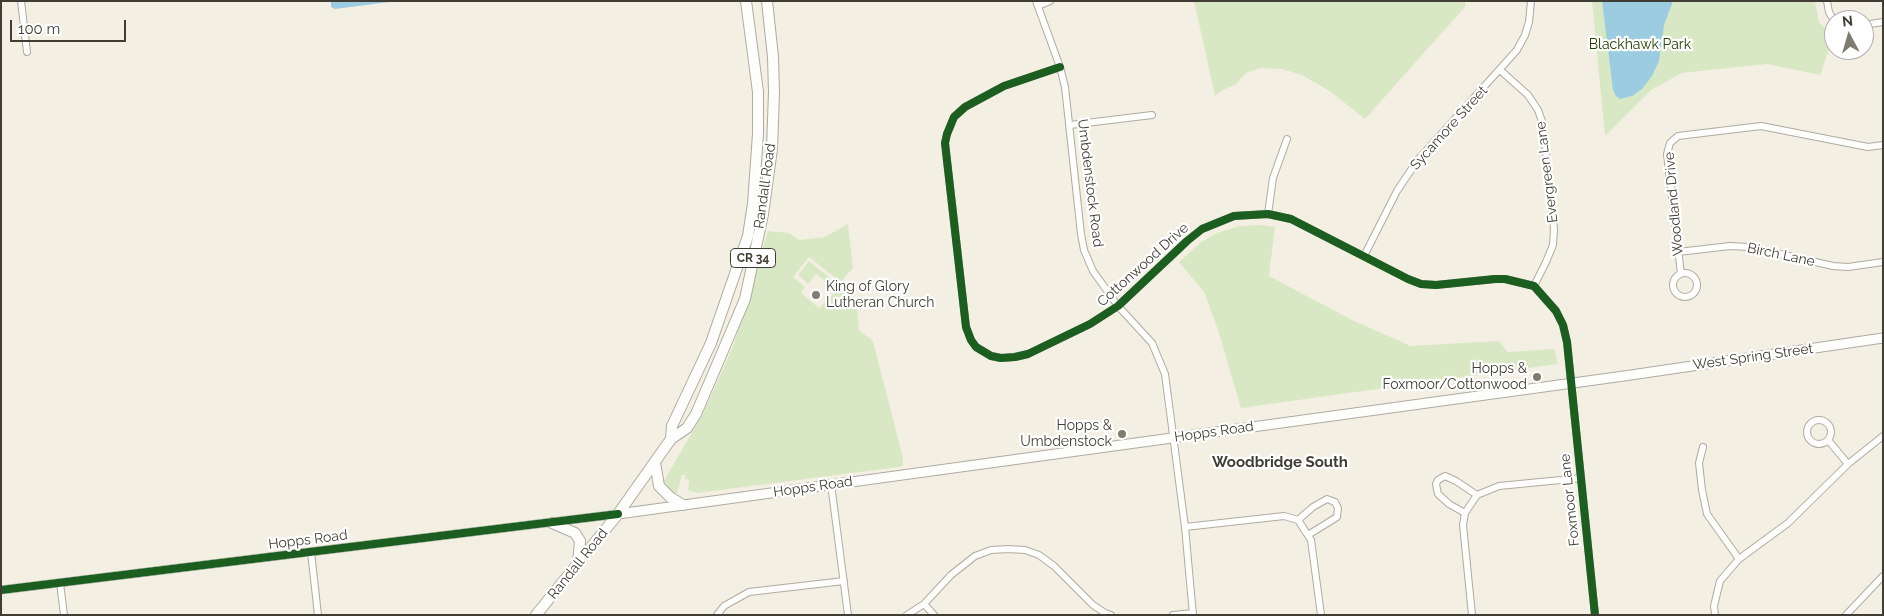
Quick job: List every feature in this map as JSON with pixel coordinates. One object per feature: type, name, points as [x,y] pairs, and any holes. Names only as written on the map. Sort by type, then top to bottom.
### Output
[{"type":"main road","name":"Randall Road","points":[[671,439],[672,426],[711,342],[748,236],[753,204],[758,134],[758,92],[746,1]]},
{"type":"main road","name":"Randall Road","points":[[536,615],[618,514],[671,439],[687,428],[696,414],[745,298],[762,214],[772,149],[774,66],[768,1]]},
{"type":"main road","name":"West Spring Street","points":[[1624,376],[1883,338]]},
{"type":"main road","name":"Hopps Road","points":[[618,514],[1624,376]]},
{"type":"main road","points":[[655,462],[659,486],[670,497],[683,505]]},
{"type":"main road","points":[[552,523],[574,534],[580,541],[578,564]]},
{"type":"street","points":[[21,1],[27,52]]},
{"type":"street","points":[[1037,3],[1050,1]]},
{"type":"street","name":"Sycamore Street","points":[[1364,256],[1397,191],[1417,161],[1517,50],[1526,36],[1531,1]]},
{"type":"street","name":"Umbdenstock Road","points":[[1037,3],[1060,67],[1064,87],[1084,250],[1093,271],[1118,306],[1152,343],[1160,360],[1168,389],[1185,528],[1193,614]]},
{"type":"street","name":"Cottonwood Drive","points":[[1060,67],[996,90],[966,107],[954,118],[950,125],[946,143],[966,327],[971,340],[982,352],[1000,358],[1028,354],[1090,324],[1118,306],[1202,229],[1234,216],[1268,214],[1291,219],[1421,284],[1436,285],[1506,279],[1534,286]]},
{"type":"street","name":"Evergreen Lane","points":[[1500,70],[1528,95],[1538,110],[1543,124],[1554,228],[1552,245],[1534,286]]},
{"type":"street","points":[[1070,125],[1152,115]]},
{"type":"street","name":"Woodland Drive","points":[[1682,274],[1667,154],[1670,144],[1678,136],[1761,126],[1868,147],[1883,145]]},
{"type":"street","points":[[1268,214],[1273,178],[1287,138]]},
{"type":"street","name":"Birch Lane","points":[[1678,252],[1730,246],[1749,247],[1833,266],[1848,267],[1883,262]]},
{"type":"street","points":[[1534,286],[1551,305],[1563,325],[1567,342],[1570,383]]},
{"type":"street","name":"Foxmoor Lane","points":[[1570,383],[1595,615]]},
{"type":"street","points":[[1714,615],[1714,606],[1720,581],[1740,559],[1788,523],[1848,464],[1883,436]]},
{"type":"street","points":[[1828,440],[1848,464]]},
{"type":"street","points":[[1703,447],[1699,463],[1707,514],[1740,559]]},
{"type":"street","points":[[1465,513],[1449,504],[1438,494],[1436,484],[1438,480],[1445,476],[1456,480],[1477,495]]},
{"type":"street","points":[[1472,615],[1463,525],[1465,513],[1477,495],[1499,486],[1581,478]]},
{"type":"street","points":[[832,484],[848,615]]},
{"type":"street","points":[[1298,520],[1313,507],[1327,499],[1335,502],[1338,508],[1337,517],[1308,535]]},
{"type":"street","name":"Hopps Road","points":[[1,590],[618,514]]},
{"type":"street","points":[[1185,528],[1284,516],[1298,520],[1311,540],[1321,615]]},
{"type":"street","points":[[907,615],[924,604],[951,575],[975,556],[991,550],[1008,549],[1025,550],[1039,555],[1054,566],[1093,605],[1111,615]]},
{"type":"street","points":[[311,552],[318,615]]},
{"type":"street","points":[[1846,615],[1883,576]]},
{"type":"street","points":[[717,615],[724,606],[749,592],[844,581]]},
{"type":"street","points":[[60,583],[64,615]]},
{"type":"street","points":[[924,604],[934,615]]},
{"type":"street","points":[[1173,615],[1193,614]]},
{"type":"green space","points":[[1194,1],[1465,1],[1465,7],[1365,119],[1331,92],[1302,75],[1282,69],[1260,68],[1246,73],[1236,84],[1215,96]]},
{"type":"green space","name":"Blackhawk Park","points":[[1592,1],[1815,1],[1819,22],[1824,27],[1825,60],[1820,75],[1767,64],[1682,73],[1651,90],[1605,136]]},
{"type":"green space","points":[[848,224],[853,268],[844,278],[843,284],[809,257],[793,277],[805,287],[801,293],[819,308],[834,293],[843,291],[845,298],[857,306],[859,330],[873,341],[903,458],[903,465],[697,493],[688,490],[689,480],[685,479],[685,475],[682,475],[677,493],[670,494],[666,491],[663,482],[703,414],[734,344],[768,231],[789,233],[799,240],[825,237]]},
{"type":"green space","points":[[1261,225],[1275,227],[1269,276],[1352,320],[1411,346],[1499,341],[1507,352],[1555,349],[1557,364],[1241,408],[1218,330],[1204,292],[1179,262],[1201,242],[1219,232],[1240,226]]},
{"type":"green space","points":[[809,261],[841,287],[832,286],[816,274],[808,284],[798,275]]},
{"type":"water","points":[[331,1],[397,1],[335,9],[331,7]]},
{"type":"water","points":[[1602,1],[1673,1],[1664,25],[1659,61],[1652,76],[1642,89],[1632,96],[1620,99],[1613,90]]},
{"type":"cycle path","points":[[1060,67],[1004,86],[965,107],[954,117],[947,134],[945,143],[966,327],[976,347],[991,356],[1001,358],[1015,357],[1028,354],[1090,324],[1118,306],[1202,229],[1234,216],[1268,214],[1291,219],[1421,284],[1436,285],[1505,279],[1534,286],[1556,311],[1563,325],[1567,342],[1595,615]]},
{"type":"cycle path","points":[[1,590],[618,514]]},
{"type":"place","name":"King of Glory Lutheran Church","points":[[816,295]]},
{"type":"place","name":"Hopps & Foxmoor/Cottonwood","points":[[1537,377]]},
{"type":"place","name":"Hopps & Umbdenstock","points":[[1122,434]]},
{"type":"district","name":"Woodbridge South","points":[[1280,462]]}]
